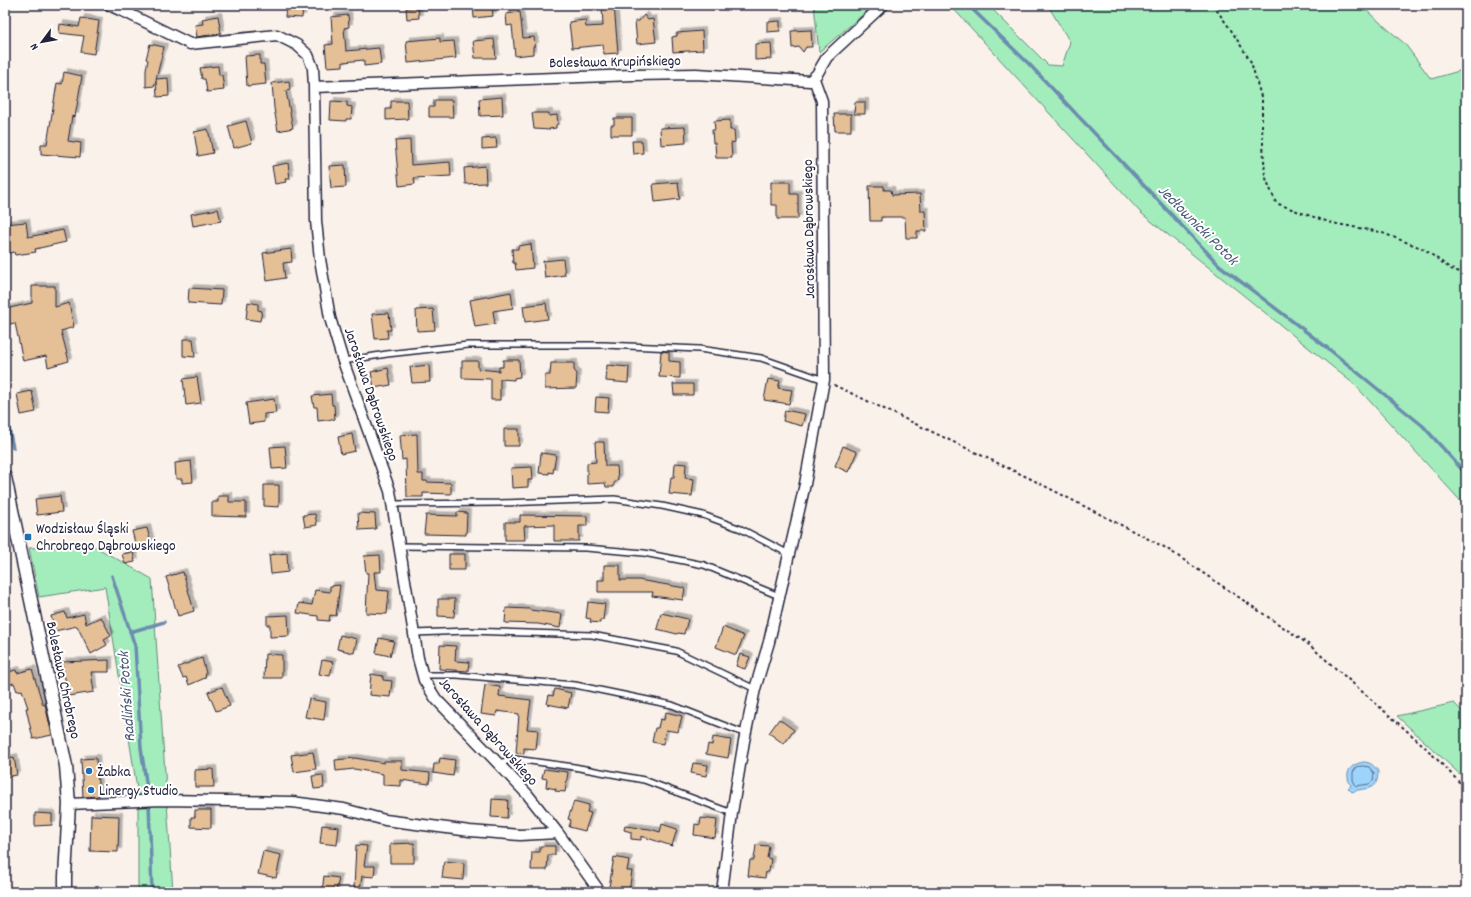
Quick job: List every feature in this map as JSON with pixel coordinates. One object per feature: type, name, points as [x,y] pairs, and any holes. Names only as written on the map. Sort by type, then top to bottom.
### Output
[{"type":"street","name":"Jarosława Dąbrowskiego","points":[[108,5],[190,44],[278,35],[297,45],[308,55],[313,68],[314,88],[316,228],[330,318],[342,361],[390,491],[414,633],[424,680],[436,699],[528,795],[558,833],[600,892]]},
{"type":"street","points":[[814,79],[826,57],[883,5]]},
{"type":"street","name":"Bolesława Krupińskiego","points":[[314,88],[633,74],[696,74],[802,81],[810,81],[814,79]]},
{"type":"street","name":"Jarosława Dąbrowskiego","points":[[722,892],[732,813],[746,734],[755,689],[769,642],[805,484],[824,380],[822,101],[814,79]]},
{"type":"street","name":"Bolesława Chrobrego","points":[[5,477],[66,766],[69,804],[65,892]]},
{"type":"street","points":[[69,804],[162,800],[292,802],[344,809],[385,820],[470,831],[520,834],[558,833]]},
{"type":"lane","points":[[342,361],[386,354],[468,345],[604,345],[699,349],[761,358],[824,380]]},
{"type":"lane","points":[[393,504],[500,503],[614,499],[662,506],[703,515],[741,529],[789,554]]},
{"type":"lane","points":[[400,546],[586,548],[644,553],[704,565],[779,596]]},
{"type":"lane","points":[[414,633],[468,631],[592,635],[676,651],[755,689]]},
{"type":"lane","points":[[423,675],[458,675],[575,685],[672,705],[746,734]]},
{"type":"lane","points":[[498,764],[515,759],[574,767],[644,780],[732,813]]},
{"type":"path","points":[[1213,5],[1251,62],[1262,100],[1265,176],[1276,203],[1332,223],[1380,232],[1424,249],[1451,269],[1466,274]]},
{"type":"path","points":[[824,380],[1031,479],[1166,548],[1308,644],[1423,745],[1466,789]]},
{"type":"green space","points":[[814,5],[874,5],[819,52]]},
{"type":"green space","points":[[950,5],[988,5],[1048,65],[1062,66],[1070,42],[1050,9],[1045,5],[1360,5],[1405,44],[1431,79],[1466,69],[1466,507],[1355,385],[1141,213]]},
{"type":"green space","points":[[94,546],[152,579],[173,892],[138,892],[138,795],[105,587],[39,597],[29,548]]},
{"type":"green space","points":[[1454,703],[1466,715],[1466,780],[1397,716]]},
{"type":"water","points":[[1363,762],[1374,766],[1378,771],[1376,783],[1371,788],[1352,792],[1348,788],[1351,786],[1348,777],[1349,770],[1354,765]]},
{"type":"building","points":[[286,5],[303,5],[302,18],[285,17]]},
{"type":"building","points":[[473,5],[492,5],[493,16],[474,18]]},
{"type":"building","points":[[602,5],[614,5],[618,53],[604,54],[603,45],[572,48],[569,22],[585,20],[586,27],[603,26]]},
{"type":"building","points":[[418,7],[419,18],[407,19],[406,8]]},
{"type":"building","points":[[520,12],[523,38],[534,37],[535,46],[533,46],[533,54],[515,56],[512,25],[507,26],[506,14]]},
{"type":"building","points":[[348,15],[349,27],[344,28],[346,51],[379,48],[381,64],[364,66],[364,60],[343,62],[343,66],[327,67],[325,45],[333,44],[331,17]]},
{"type":"building","points":[[644,15],[648,20],[653,19],[656,42],[637,44],[635,21],[639,21]]},
{"type":"building","points":[[218,16],[221,33],[197,37],[195,25],[203,24],[202,19]]},
{"type":"building","points":[[81,18],[99,21],[94,54],[81,52],[84,36],[59,33],[60,24],[79,27]]},
{"type":"building","points":[[780,21],[780,31],[767,32],[767,22]]},
{"type":"building","points":[[811,30],[812,47],[806,47],[803,52],[799,47],[792,48],[791,31]]},
{"type":"building","points":[[702,31],[703,50],[673,52],[672,37],[677,36],[677,33]]},
{"type":"building","points":[[440,38],[440,42],[454,41],[456,58],[408,63],[406,41]]},
{"type":"building","points":[[494,39],[496,58],[475,58],[473,41]]},
{"type":"building","points":[[771,43],[772,59],[755,60],[755,44]]},
{"type":"building","points":[[150,44],[164,47],[156,79],[168,78],[169,96],[157,97],[156,80],[154,86],[146,87],[146,69],[148,60],[146,59]]},
{"type":"building","points":[[260,55],[260,64],[264,64],[266,84],[247,86],[245,56]]},
{"type":"building","points":[[218,66],[219,75],[222,75],[224,90],[207,92],[205,79],[202,79],[200,68]]},
{"type":"building","points":[[64,72],[82,76],[75,117],[72,116],[68,141],[81,143],[80,157],[41,154],[41,144],[47,144],[57,83],[62,84]]},
{"type":"building","points":[[289,81],[290,90],[286,91],[293,128],[278,131],[272,83]]},
{"type":"building","points":[[502,97],[503,115],[480,116],[479,99]]},
{"type":"building","points":[[434,100],[452,100],[453,117],[429,117],[429,107],[434,107]]},
{"type":"building","points":[[331,101],[347,102],[347,106],[352,107],[351,119],[346,119],[346,121],[330,120]]},
{"type":"building","points":[[391,101],[407,101],[408,119],[386,120],[386,109],[391,109]]},
{"type":"building","points":[[855,102],[865,102],[865,114],[854,114]]},
{"type":"building","points":[[532,113],[549,113],[549,116],[557,115],[558,123],[556,128],[549,129],[550,130],[534,129]]},
{"type":"building","points":[[834,114],[851,114],[851,131],[835,131]]},
{"type":"building","points":[[614,118],[632,118],[632,135],[611,135],[611,125],[614,125]]},
{"type":"building","points":[[730,120],[730,130],[734,130],[735,142],[731,143],[732,158],[716,158],[712,130],[715,130],[714,121]]},
{"type":"building","points":[[246,121],[252,143],[234,148],[228,126]]},
{"type":"building","points":[[685,127],[686,143],[661,145],[660,128]]},
{"type":"building","points":[[208,129],[213,153],[198,156],[194,132]]},
{"type":"building","points":[[496,138],[497,148],[482,149],[482,139]]},
{"type":"building","points":[[410,140],[411,165],[450,162],[451,176],[414,178],[415,184],[399,186],[395,141]]},
{"type":"building","points":[[632,141],[642,141],[643,153],[633,154]]},
{"type":"building","points":[[288,163],[290,179],[285,179],[286,182],[275,184],[272,166]]},
{"type":"building","points":[[345,165],[346,187],[331,188],[329,166]]},
{"type":"building","points":[[485,166],[486,183],[465,184],[464,168]]},
{"type":"building","points":[[678,182],[680,199],[655,202],[653,184]]},
{"type":"building","points":[[771,182],[790,182],[790,194],[798,194],[798,219],[777,219],[777,205],[771,205]]},
{"type":"building","points":[[869,186],[884,186],[884,190],[891,190],[892,195],[920,194],[921,211],[925,211],[926,231],[917,231],[917,238],[906,238],[905,217],[881,217],[881,221],[870,221]]},
{"type":"building","points":[[218,209],[221,221],[193,226],[191,214]]},
{"type":"building","points":[[26,222],[28,237],[63,230],[66,242],[35,249],[36,252],[15,255],[14,252],[5,254],[5,224]]},
{"type":"building","points":[[531,244],[533,268],[516,270],[515,263],[513,263],[512,249],[518,249],[518,246]]},
{"type":"building","points":[[291,249],[292,262],[283,263],[285,278],[267,281],[263,253]]},
{"type":"building","points":[[563,259],[565,275],[545,278],[543,261]]},
{"type":"building","points":[[32,286],[55,286],[55,307],[69,303],[74,327],[61,331],[69,361],[48,367],[46,356],[23,361],[15,323],[5,325],[5,309],[32,303]]},
{"type":"building","points":[[189,288],[222,290],[221,305],[188,303]]},
{"type":"building","points":[[511,292],[513,308],[493,311],[495,324],[475,327],[470,300]]},
{"type":"building","points":[[248,302],[258,304],[258,310],[262,311],[260,321],[246,319]]},
{"type":"building","points":[[546,303],[548,319],[525,322],[523,306]]},
{"type":"building","points":[[433,309],[435,330],[417,331],[416,310]]},
{"type":"building","points":[[389,313],[391,330],[387,330],[388,338],[375,339],[372,314]]},
{"type":"building","points":[[183,339],[193,339],[195,357],[183,356]]},
{"type":"building","points":[[661,351],[669,352],[669,361],[680,362],[680,378],[659,377]]},
{"type":"building","points":[[503,360],[519,360],[520,377],[514,378],[514,380],[500,379],[500,400],[491,400],[491,379],[462,378],[462,361],[478,361],[478,369],[499,371],[499,367],[503,367]]},
{"type":"building","points":[[551,363],[574,363],[574,370],[577,374],[576,388],[545,389],[545,375],[550,375]]},
{"type":"building","points":[[429,365],[430,382],[412,383],[410,367]]},
{"type":"building","points":[[607,365],[629,367],[628,383],[606,381]]},
{"type":"building","points":[[388,368],[391,385],[374,388],[371,372]]},
{"type":"building","points":[[197,377],[201,403],[186,405],[183,379]]},
{"type":"building","points":[[768,379],[780,381],[778,388],[792,390],[789,404],[764,400]]},
{"type":"building","points":[[673,384],[693,384],[693,395],[674,395]]},
{"type":"building","points":[[32,391],[36,412],[21,415],[17,394]]},
{"type":"building","points":[[331,394],[332,405],[334,405],[335,419],[318,421],[317,407],[314,407],[312,396]]},
{"type":"building","points":[[596,397],[609,398],[608,412],[595,411]]},
{"type":"building","points":[[274,399],[276,413],[264,414],[264,422],[249,424],[246,403]]},
{"type":"building","points":[[785,410],[805,414],[802,426],[783,421]]},
{"type":"building","points":[[504,429],[519,429],[519,446],[504,446]]},
{"type":"building","points":[[352,434],[355,451],[341,454],[338,437]]},
{"type":"building","points":[[417,434],[418,474],[423,474],[423,481],[451,483],[451,494],[423,493],[423,497],[407,497],[406,459],[402,460],[400,435]]},
{"type":"building","points":[[595,442],[604,442],[605,466],[617,466],[618,480],[614,483],[614,487],[606,487],[605,483],[587,484],[587,463],[596,462]]},
{"type":"building","points":[[285,446],[287,468],[272,469],[270,447]]},
{"type":"building","points":[[843,446],[857,452],[848,472],[835,466]]},
{"type":"building","points":[[541,453],[556,455],[553,473],[539,473]]},
{"type":"building","points":[[191,461],[193,482],[182,483],[182,479],[176,479],[175,463]]},
{"type":"building","points":[[675,463],[686,464],[685,478],[694,479],[692,496],[669,494],[671,477],[674,477]]},
{"type":"building","points":[[532,467],[533,480],[528,480],[528,487],[512,488],[511,468]]},
{"type":"building","points":[[264,485],[279,485],[279,507],[264,506]]},
{"type":"building","points":[[60,496],[62,512],[37,515],[35,499]]},
{"type":"building","points":[[218,496],[229,496],[229,502],[246,502],[246,517],[212,516],[212,502],[218,502]]},
{"type":"building","points":[[457,512],[467,513],[466,535],[424,534],[426,515],[457,516]]},
{"type":"building","points":[[358,513],[375,514],[376,529],[359,530]]},
{"type":"building","points":[[315,514],[317,525],[305,527],[303,515]]},
{"type":"building","points":[[520,515],[587,516],[587,526],[579,526],[579,541],[554,541],[554,525],[524,526],[525,540],[505,540],[505,522],[520,522]]},
{"type":"building","points":[[147,528],[151,543],[136,547],[132,531]]},
{"type":"building","points":[[133,552],[135,562],[125,564],[122,554]]},
{"type":"building","points":[[287,553],[288,572],[271,574],[269,555]]},
{"type":"building","points":[[449,554],[465,554],[465,570],[449,570]]},
{"type":"building","points":[[380,555],[381,572],[374,572],[376,590],[389,591],[387,614],[366,613],[368,573],[366,573],[364,556]]},
{"type":"building","points":[[604,565],[620,565],[620,580],[639,580],[685,588],[683,600],[652,596],[653,592],[598,592],[598,580],[604,580]]},
{"type":"building","points":[[183,572],[194,611],[178,616],[166,577]]},
{"type":"building","points":[[340,585],[336,616],[330,615],[329,621],[318,620],[318,616],[297,613],[299,603],[312,605],[315,590],[330,592],[330,586]]},
{"type":"building","points":[[438,599],[455,599],[454,617],[438,616]]},
{"type":"building","points":[[588,602],[605,604],[603,620],[600,620],[600,623],[590,622],[591,619],[586,618]]},
{"type":"building","points":[[506,608],[530,609],[562,614],[560,628],[538,624],[505,623]]},
{"type":"building","points":[[65,612],[67,618],[84,614],[86,624],[101,617],[111,636],[104,640],[107,645],[91,654],[77,626],[55,631],[51,616]]},
{"type":"building","points":[[661,613],[688,619],[684,634],[677,634],[657,629]]},
{"type":"building","points":[[288,615],[289,636],[270,637],[270,625],[267,625],[267,616]]},
{"type":"building","points":[[723,627],[744,636],[736,655],[716,647]]},
{"type":"building","points":[[340,635],[357,639],[354,653],[337,649]]},
{"type":"building","points":[[379,638],[394,641],[390,656],[376,653]]},
{"type":"building","points":[[440,645],[456,646],[455,661],[469,662],[468,671],[439,669]]},
{"type":"building","points":[[265,654],[282,655],[282,678],[264,678]]},
{"type":"building","points":[[740,654],[750,657],[745,669],[736,666]]},
{"type":"building","points":[[202,658],[206,673],[205,678],[189,685],[186,677],[183,678],[178,667]]},
{"type":"building","points":[[109,660],[109,672],[91,672],[94,692],[68,696],[62,662]]},
{"type":"building","points":[[322,660],[333,662],[330,676],[319,674]]},
{"type":"building","points":[[32,669],[43,705],[45,704],[52,735],[33,739],[26,708],[28,708],[22,690],[17,691],[14,683],[5,686],[5,673],[16,670],[17,673]]},
{"type":"building","points":[[371,674],[383,676],[383,680],[392,681],[390,697],[369,695]]},
{"type":"building","points":[[485,685],[500,687],[499,696],[531,700],[527,729],[538,730],[536,749],[524,748],[524,754],[516,753],[519,714],[497,711],[496,716],[481,714]]},
{"type":"building","points":[[222,687],[230,706],[216,711],[208,692]]},
{"type":"building","points":[[555,689],[571,693],[568,708],[547,704],[549,695],[553,696]]},
{"type":"building","points":[[309,699],[326,702],[324,720],[305,717]]},
{"type":"building","points":[[666,712],[682,716],[678,732],[666,730],[663,744],[652,742],[655,728],[658,728],[660,719],[664,720]]},
{"type":"building","points":[[779,719],[794,730],[784,744],[769,733]]},
{"type":"building","points":[[713,737],[731,740],[728,758],[706,754],[708,744],[712,745]]},
{"type":"building","points":[[313,752],[316,769],[294,772],[291,755]]},
{"type":"building","points":[[14,757],[17,775],[5,777],[5,759]]},
{"type":"building","name":"Żabka","points":[[96,758],[99,796],[83,797],[81,759]]},
{"type":"building","points":[[355,758],[384,763],[384,761],[402,761],[402,770],[430,773],[429,784],[401,780],[401,786],[383,785],[383,774],[354,769],[336,771],[335,760]]},
{"type":"building","points":[[440,758],[455,760],[453,776],[433,773],[434,764],[439,764]]},
{"type":"building","points":[[693,763],[708,765],[706,776],[691,773]]},
{"type":"building","points":[[213,769],[214,787],[195,787],[195,770]]},
{"type":"building","points":[[544,769],[568,772],[565,792],[555,791],[556,789],[546,787],[547,779],[542,778]]},
{"type":"building","points":[[323,775],[324,788],[314,789],[312,776]]},
{"type":"building","points":[[492,799],[508,800],[507,818],[491,817]]},
{"type":"building","points":[[574,801],[589,805],[587,812],[591,813],[585,831],[569,827],[571,820],[568,819]]},
{"type":"building","points":[[195,810],[211,810],[211,828],[191,827],[191,817],[195,817]]},
{"type":"building","points":[[35,813],[52,814],[52,825],[35,826]]},
{"type":"building","points":[[91,815],[119,816],[118,852],[90,851]]},
{"type":"building","points":[[701,818],[717,820],[715,838],[694,835],[695,824],[700,825]]},
{"type":"building","points":[[662,824],[677,829],[672,846],[641,836],[641,840],[631,839],[631,832],[624,830],[625,826],[650,829],[660,832]]},
{"type":"building","points":[[322,825],[339,827],[337,845],[320,843]]},
{"type":"building","points":[[414,843],[414,863],[390,863],[390,844]]},
{"type":"building","points":[[356,845],[367,846],[364,866],[375,866],[374,877],[362,876],[360,890],[354,889]]},
{"type":"building","points":[[756,845],[769,846],[767,858],[771,859],[769,872],[766,872],[765,878],[748,876],[750,860],[754,860]]},
{"type":"building","points":[[540,846],[555,846],[555,855],[548,855],[547,870],[531,870],[532,852],[540,852]]},
{"type":"building","points":[[263,851],[281,855],[276,878],[258,874]]},
{"type":"building","points":[[614,857],[629,860],[627,871],[632,871],[629,892],[613,890],[613,888],[609,887]]},
{"type":"building","points":[[444,861],[464,863],[463,880],[442,878]]},
{"type":"building","points":[[324,876],[339,878],[336,892],[322,892]]},
{"type":"waterway","name":"Jedłownicki Potok","points":[[968,5],[1029,64],[1219,265],[1330,350],[1423,426],[1466,474]]},
{"type":"waterway","points":[[5,409],[13,448]]},
{"type":"waterway","name":"Radliński Potok","points":[[112,576],[135,646],[141,748],[149,802],[152,892]]},
{"type":"waterway","points":[[130,632],[164,622]]},
{"type":"place","name":"Wodzisław Śląski Chrobrego Dąbrowskiego","points":[[28,537]]},
{"type":"place","name":"Żabka","points":[[89,771]]},
{"type":"place","name":"Linergy Studio","points":[[91,790]]}]
